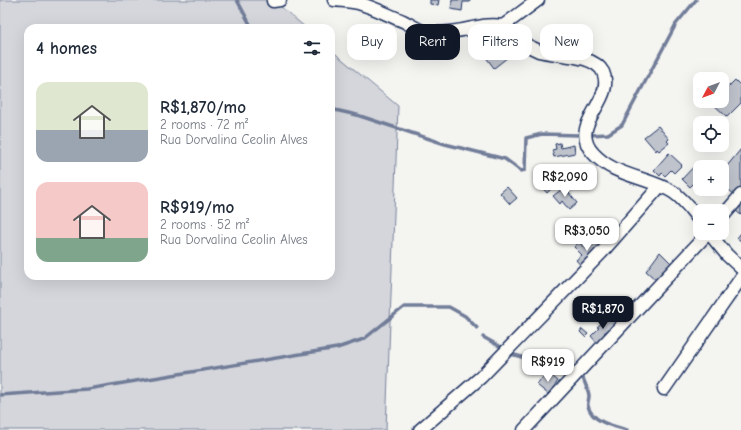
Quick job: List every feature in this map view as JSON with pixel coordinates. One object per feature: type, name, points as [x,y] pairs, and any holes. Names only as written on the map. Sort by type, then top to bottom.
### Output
[{"type":"street","points":[[334,0],[358,3],[426,32],[468,29]]},
{"type":"street","points":[[506,24],[538,0]]},
{"type":"street","points":[[532,48],[552,54],[591,61],[598,66],[602,72],[605,86],[603,95],[587,124],[585,137],[588,145],[595,155],[605,164],[673,192],[681,198],[693,213]]},
{"type":"street","points":[[420,430],[481,377],[602,252],[660,186]]},
{"type":"street","points":[[729,209],[741,195]]},
{"type":"street","points":[[524,430],[702,240]]},
{"type":"street","points":[[715,240],[727,255],[741,268]]},
{"type":"street","points":[[664,389],[741,278]]},
{"type":"shaded area","points":[[0,0],[273,0],[301,24],[24,24],[24,280],[335,280],[335,53],[398,106],[386,430],[0,430]]},
{"type":"building","points":[[430,0],[439,0],[438,5],[430,4]]},
{"type":"building","points":[[452,0],[470,0],[469,2],[463,2],[462,11],[451,9]]},
{"type":"building","points":[[488,60],[504,60],[494,68]]},
{"type":"building","points":[[735,80],[741,86],[741,103],[728,116],[726,116],[717,108],[729,108],[729,86]]},
{"type":"building","points":[[658,126],[669,139],[667,141],[669,143],[659,151],[657,149],[656,151],[644,137]]},
{"type":"building","points":[[560,143],[561,148],[574,145],[575,153],[554,157],[552,150],[556,149],[555,144]]},
{"type":"building","points":[[741,149],[741,190],[736,196],[729,190],[729,164]]},
{"type":"building","points":[[669,153],[682,165],[674,173],[671,170],[665,176],[662,173],[660,176],[654,170]]},
{"type":"building","points":[[693,167],[693,184],[690,187],[682,179]]},
{"type":"building","points":[[549,175],[556,184],[547,193],[539,184]]},
{"type":"building","points":[[566,186],[570,190],[568,192],[577,203],[569,210],[562,201],[560,204],[553,196]]},
{"type":"building","points":[[507,187],[517,198],[510,204],[500,193]]},
{"type":"building","points":[[741,206],[741,215],[736,211]]},
{"type":"building","points":[[741,233],[741,241],[737,238]]},
{"type":"building","points":[[597,238],[603,245],[586,260],[589,263],[583,268],[576,260],[582,255],[574,247],[579,242],[585,249]]},
{"type":"building","points":[[660,252],[672,264],[656,280],[646,271]]},
{"type":"building","points":[[610,316],[616,324],[604,333],[607,336],[598,344],[591,336],[599,328],[597,327]]},
{"type":"building","points":[[582,329],[588,334],[585,337],[580,332]]},
{"type":"building","points":[[557,354],[569,366],[563,372],[551,360]]},
{"type":"building","points":[[547,372],[558,381],[548,394],[537,385]]},
{"type":"waterway","points":[[237,0],[250,24]]},
{"type":"waterway","points":[[590,135],[608,134],[622,125],[676,24],[696,0]]},
{"type":"waterway","points":[[335,110],[357,115],[445,144],[505,159],[521,171],[525,170],[526,138],[542,134],[578,135]]},
{"type":"waterway","points":[[0,395],[87,389],[337,348],[364,339],[404,307],[449,307],[465,316],[477,328]]},
{"type":"waterway","points":[[483,337],[501,347]]},
{"type":"waterway","points":[[511,354],[536,361],[557,352]]},
{"type":"waterway","points":[[583,378],[589,394],[588,406],[594,416],[598,420],[627,430]]}]
